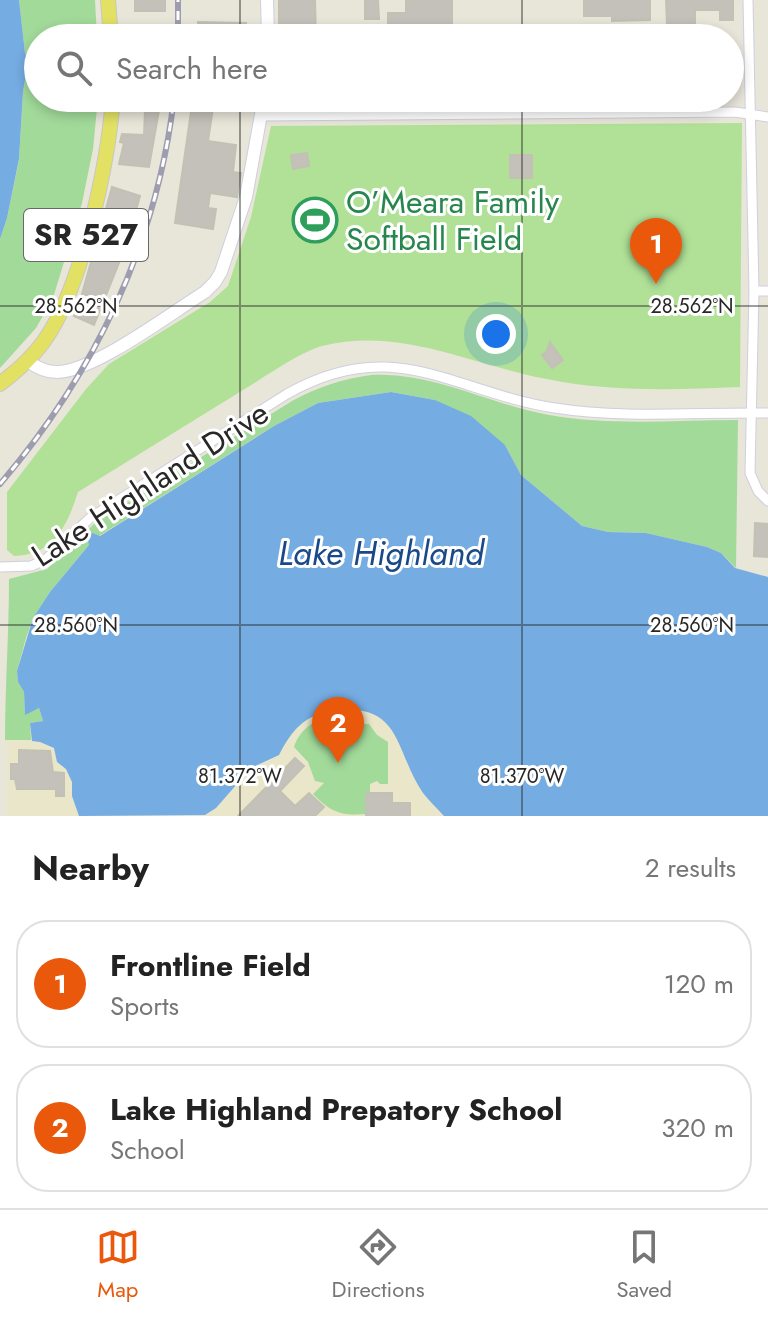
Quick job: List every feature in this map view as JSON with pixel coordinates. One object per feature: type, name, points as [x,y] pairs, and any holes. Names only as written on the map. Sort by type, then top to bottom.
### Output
[{"type":"main road","points":[[108,0],[110,24]]},
{"type":"main road","name":"SR 527","points":[[0,384],[28,361],[46,339],[70,291],[103,170],[111,112]]},
{"type":"street","points":[[267,0],[268,24]]},
{"type":"street","points":[[748,0],[754,291],[750,473],[758,491],[768,501]]},
{"type":"street","points":[[28,361],[38,369],[56,372],[86,365],[205,292],[215,282],[246,197],[262,112]]},
{"type":"street","points":[[262,116],[697,112],[768,117]]},
{"type":"street","points":[[754,291],[768,291]]},
{"type":"street","name":"Lake Highland Drive","points":[[0,567],[31,566],[45,560],[90,518],[287,394],[318,378],[352,370],[387,367],[427,371],[536,404],[579,411],[768,413]]},
{"type":"shaded area","points":[[347,709],[375,713],[387,723],[397,737],[422,792],[444,816],[198,816],[216,808],[251,768],[271,761],[286,739],[311,715]]},
{"type":"shaded area","points":[[7,740],[31,740],[54,748],[57,762],[67,769],[72,782],[72,796],[79,816],[7,816]]},
{"type":"green space","points":[[19,0],[95,0],[96,24],[24,24],[24,44]]},
{"type":"green space","points":[[24,86],[24,112],[97,112],[82,203],[53,298],[36,328],[0,368],[0,239],[19,160]]},
{"type":"green space","points":[[742,123],[740,387],[667,389],[594,386],[519,373],[408,344],[351,341],[322,346],[282,366],[78,492],[63,527],[49,544],[28,554],[14,556],[7,550],[7,492],[86,389],[109,364],[210,302],[228,286],[251,217],[271,126]]},
{"type":"green space","points":[[371,375],[417,378],[526,410],[572,418],[619,421],[738,420],[736,568],[721,553],[707,547],[646,533],[608,532],[582,526],[521,475],[505,445],[435,400],[391,392],[318,403],[274,426],[99,536],[90,532],[89,545],[33,618],[17,671],[18,682],[24,692],[25,714],[39,708],[43,721],[30,723],[31,740],[5,740],[9,579],[47,569],[96,522],[292,401],[330,384]]},
{"type":"green space","points":[[336,715],[340,724],[369,724],[377,735],[388,742],[388,784],[377,781],[370,784],[370,793],[366,793],[366,814],[336,812],[319,800],[313,794],[324,783],[315,781],[308,762],[294,747],[300,734],[310,725]]},
{"type":"water","points":[[0,0],[19,0],[24,44],[24,86],[19,159],[0,239]]},
{"type":"water","name":"Lake Highland","points":[[391,392],[435,400],[471,416],[505,445],[521,475],[582,526],[608,532],[646,533],[707,547],[721,553],[735,568],[768,577],[768,816],[444,816],[423,793],[393,732],[384,721],[355,710],[323,713],[307,720],[294,731],[279,755],[251,768],[216,808],[205,815],[79,816],[72,796],[72,782],[66,769],[57,762],[54,748],[32,741],[30,723],[43,721],[39,708],[25,715],[24,692],[18,682],[17,671],[33,618],[89,545],[87,534],[90,532],[100,536],[274,426],[318,403]]},
{"type":"building","points":[[135,0],[165,0],[165,11],[135,11]]},
{"type":"building","points":[[279,0],[315,0],[316,24],[279,24]]},
{"type":"building","points":[[365,0],[378,0],[379,19],[365,19]]},
{"type":"building","points":[[406,0],[452,0],[452,24],[388,24],[388,13],[406,13]]},
{"type":"building","points":[[584,0],[650,0],[650,20],[612,21],[612,16],[584,16]]},
{"type":"building","points":[[666,0],[733,0],[733,20],[720,20],[720,10],[695,10],[695,24],[667,24]]},
{"type":"building","points":[[198,22],[246,23],[246,24]]},
{"type":"building","points":[[145,112],[159,112],[149,167],[119,164],[124,143],[120,142],[122,134],[144,135]]},
{"type":"building","points":[[191,112],[212,112],[208,141],[236,145],[233,172],[241,173],[237,197],[210,193],[208,208],[216,209],[213,229],[175,223]]},
{"type":"building","points":[[307,153],[309,166],[293,169],[291,155]]},
{"type":"building","points":[[510,155],[532,155],[532,178],[510,178]]},
{"type":"building","points":[[112,187],[140,196],[127,243],[94,325],[74,316],[78,308],[88,312],[94,297],[82,294]]},
{"type":"building","points":[[550,342],[563,360],[552,368],[542,355]]},
{"type":"building","points":[[755,523],[768,524],[768,557],[754,556]]},
{"type":"building","points":[[19,750],[50,751],[53,772],[64,773],[64,796],[56,796],[56,789],[17,789],[15,779],[11,779],[11,764],[19,764]]},
{"type":"building","points":[[295,758],[304,766],[280,791],[295,806],[309,793],[324,807],[315,816],[238,816]]},
{"type":"building","points":[[366,793],[392,793],[392,803],[410,803],[410,816],[366,816]]},
{"type":"railway","points":[[178,0],[178,24]]},
{"type":"railway","points":[[0,484],[65,397],[116,304],[137,255],[153,204],[172,112]]},
{"type":"place","name":"O’Meara Family Softball Field","points":[[315,220]]},
{"type":"place","name":"Frontline Field","points":[[656,284]]},
{"type":"place","name":"Lake Highland Prepatory School","points":[[338,763]]}]
